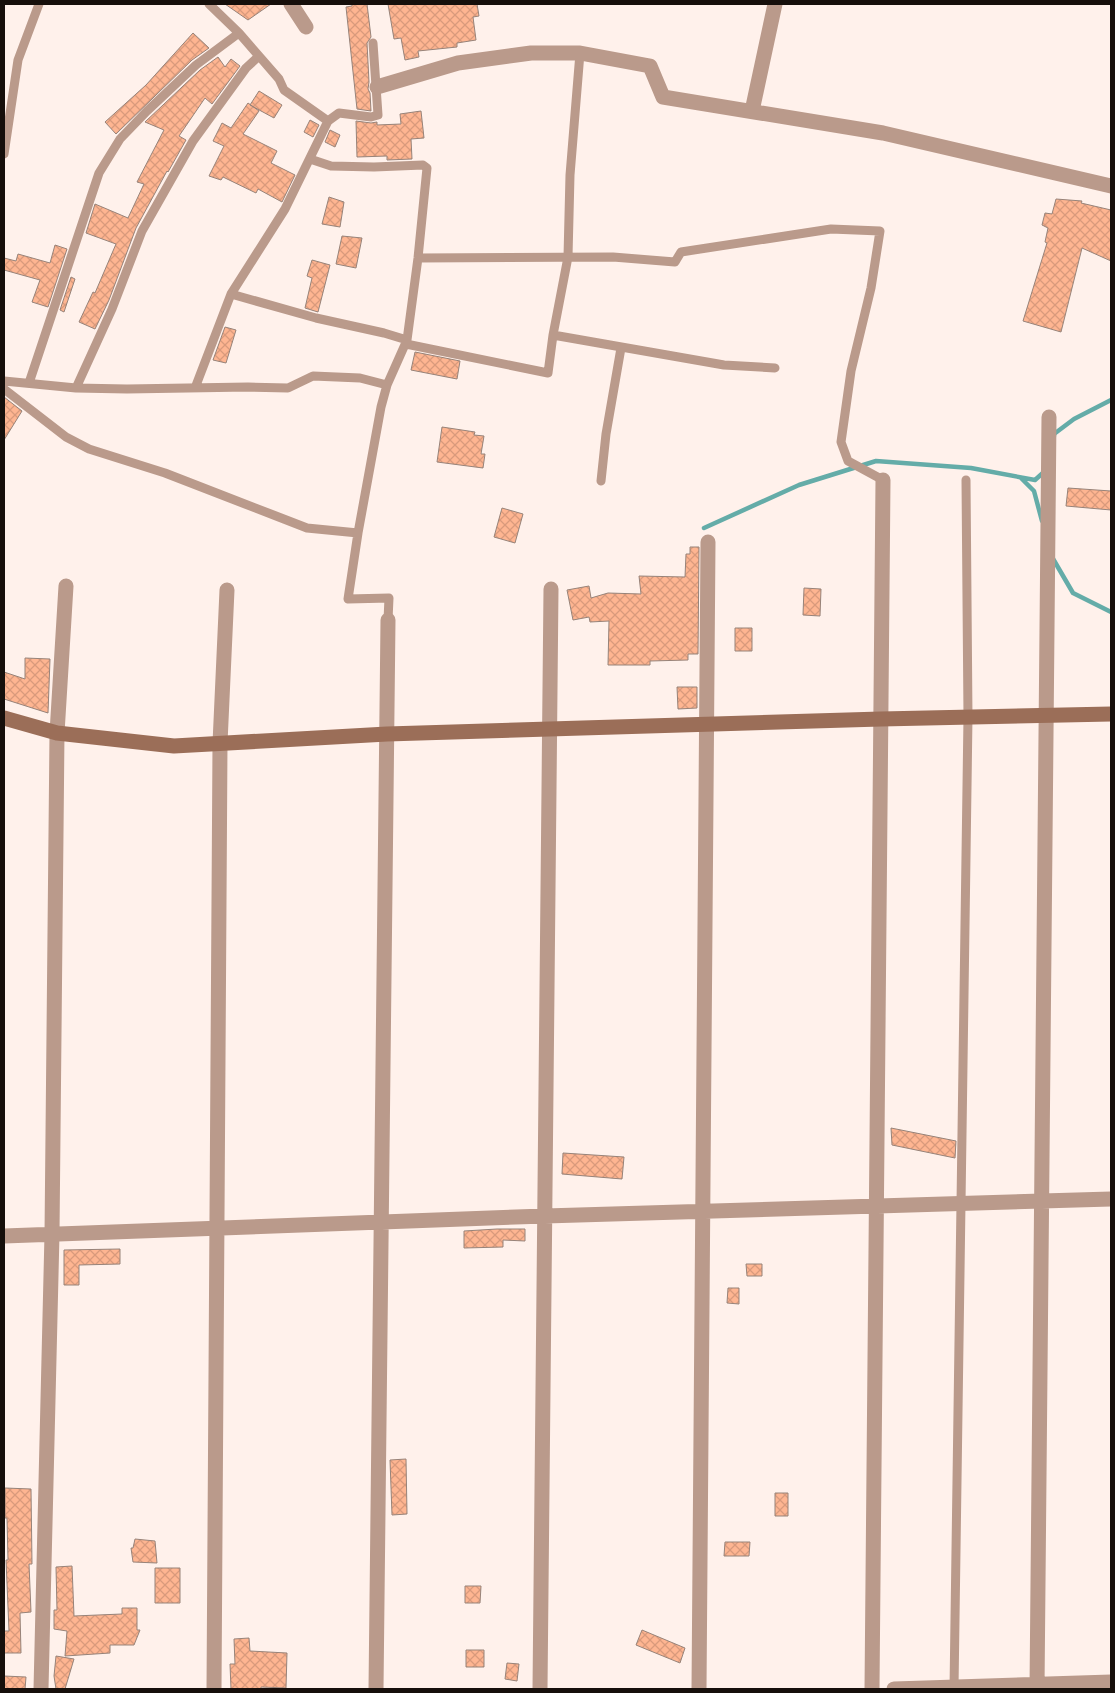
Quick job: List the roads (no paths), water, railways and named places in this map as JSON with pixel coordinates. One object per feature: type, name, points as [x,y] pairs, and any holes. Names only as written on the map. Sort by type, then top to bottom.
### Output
[{"type":"street","points":[[291,4],[306,27]]},
{"type":"street","points":[[752,111],[775,4]]},
{"type":"street","points":[[377,87],[458,62],[531,53],[580,53],[650,66],[663,97],[883,133],[1111,186]]},
{"type":"street","points":[[1037,1687],[1049,416]]},
{"type":"street","points":[[872,1689],[884,480]]},
{"type":"street","points":[[699,1689],[708,542]]},
{"type":"street","points":[[41,1689],[52,1234],[58,733],[66,586]]},
{"type":"street","points":[[540,1689],[551,589]]},
{"type":"street","points":[[214,1689],[220,743],[227,590]]},
{"type":"street","points":[[376,1689],[388,620]]},
{"type":"street","points":[[4,718],[58,733],[174,746],[387,734],[881,718],[1111,714]]},
{"type":"street","points":[[4,1236],[702,1210],[1111,1199]]},
{"type":"street","points":[[894,1689],[1037,1687],[1111,1682]]},
{"type":"lane","points":[[4,154],[18,60],[38,4]]},
{"type":"lane","points":[[209,4],[239,33],[279,79],[284,90],[328,121]]},
{"type":"lane","points":[[29,383],[99,174],[120,139],[196,65],[239,33]]},
{"type":"lane","points":[[195,388],[231,294],[285,209],[328,121],[339,113],[371,117],[378,115],[373,43]]},
{"type":"lane","points":[[231,294],[316,318],[384,333],[407,342],[548,373],[553,335],[568,257],[570,175],[580,53]]},
{"type":"lane","points":[[76,388],[112,309],[142,231],[193,141],[246,68],[259,56]]},
{"type":"lane","points":[[310,159],[331,166],[423,165],[427,168],[407,342],[387,386],[381,406],[348,599],[389,598],[388,620]]},
{"type":"lane","points":[[418,258],[613,257],[675,262],[681,252],[831,229],[880,231],[871,288],[851,370],[842,442],[848,461],[884,480]]},
{"type":"lane","points":[[553,335],[724,365],[775,368]]},
{"type":"lane","points":[[602,481],[606,434],[621,348]]},
{"type":"lane","points":[[4,382],[76,388],[288,388],[313,376],[360,378],[387,386]]},
{"type":"lane","points":[[4,389],[66,437],[89,450],[165,473],[306,528],[358,532]]},
{"type":"lane","points":[[954,1688],[968,717],[966,480]]},
{"type":"waterway","points":[[1054,436],[1054,434],[1074,419],[1111,400]]},
{"type":"waterway","points":[[704,528],[799,485],[876,461],[971,468],[1035,480],[1045,471]]},
{"type":"waterway","points":[[1021,478],[1034,491],[1042,521]]},
{"type":"waterway","points":[[1052,557],[1073,593],[1111,612]]}]
